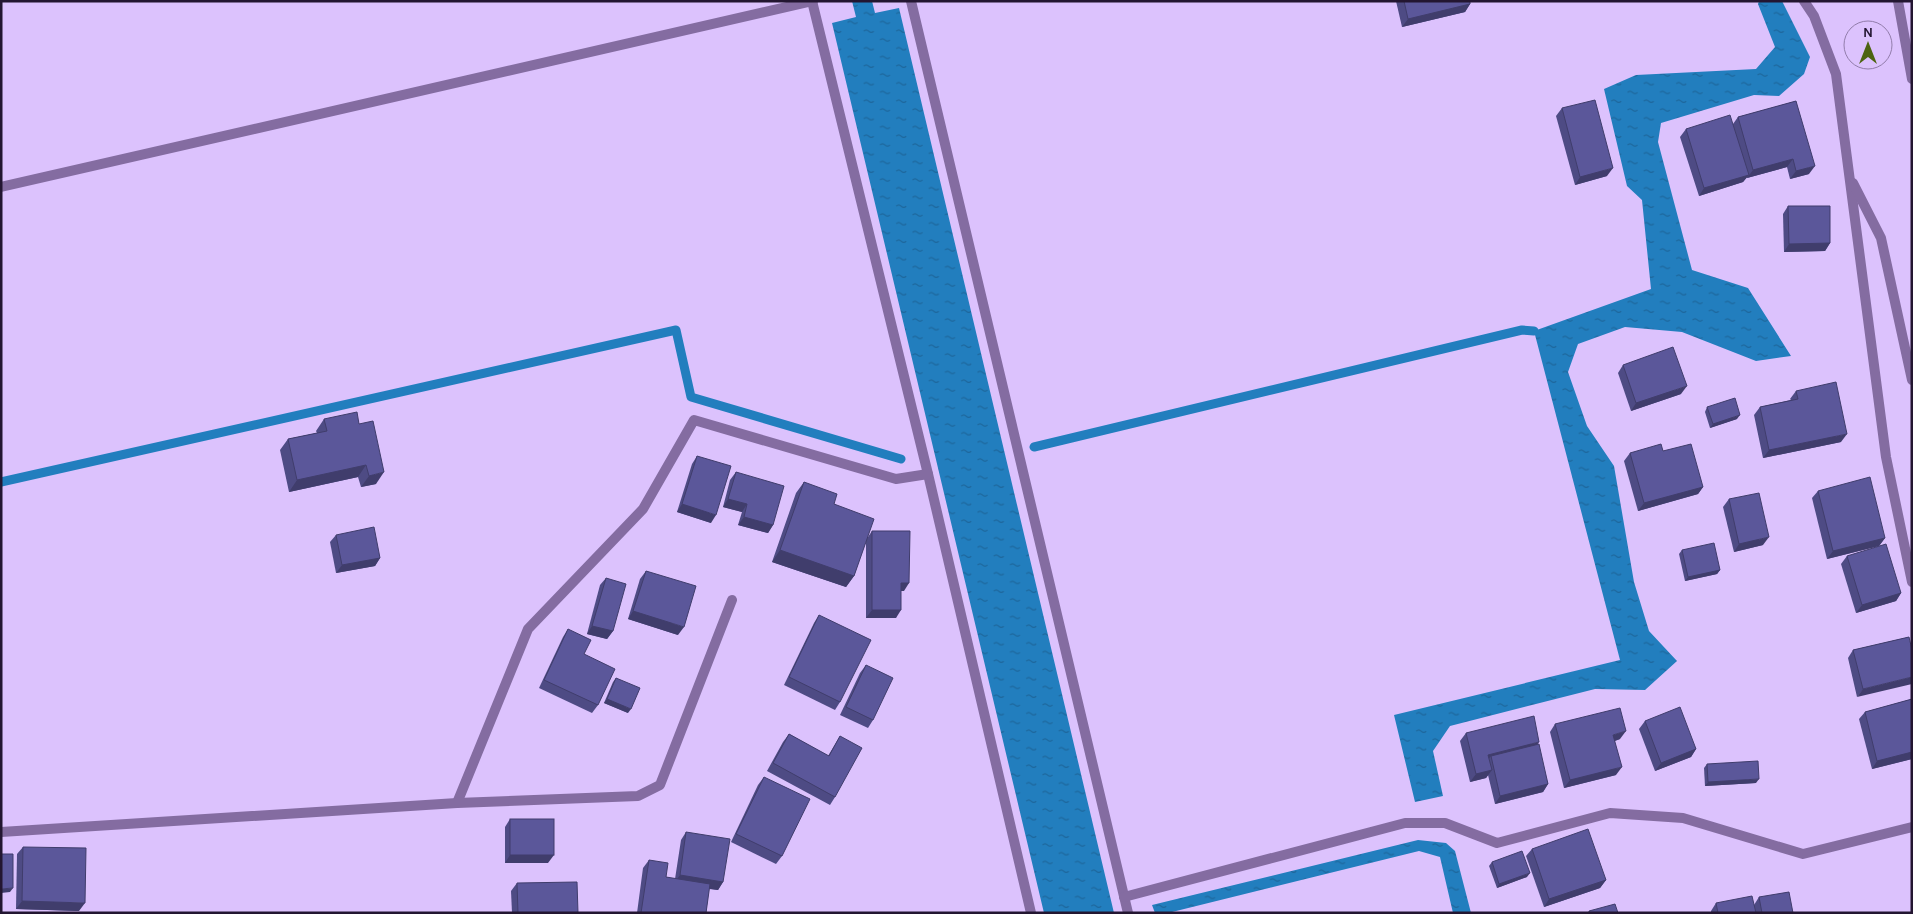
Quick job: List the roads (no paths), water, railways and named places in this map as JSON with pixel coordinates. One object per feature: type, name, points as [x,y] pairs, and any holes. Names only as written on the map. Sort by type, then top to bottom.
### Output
[{"type":"street","points":[[1,187],[813,1],[928,474],[1031,913]]},
{"type":"street","points":[[911,1],[1128,913]]},
{"type":"street","points":[[1804,1],[1814,16],[1836,74],[1886,457],[1912,582]]},
{"type":"street","points":[[1898,1],[1912,79]]},
{"type":"street","points":[[1850,176],[1881,238],[1912,380]]},
{"type":"street","points":[[457,803],[528,629],[642,509],[694,420],[896,479],[928,474]]},
{"type":"street","points":[[1,832],[457,803],[638,796],[660,785],[732,600]]},
{"type":"street","points":[[1124,898],[1405,823],[1445,823],[1497,843],[1610,813],[1674,817],[1803,854],[1912,828]]},
{"type":"water","points":[[852,1],[872,1],[875,13],[899,8],[1114,913],[1044,913],[832,23],[856,17]]},
{"type":"water","points":[[1759,1],[1782,1],[1810,57],[1804,74],[1779,96],[1754,95],[1661,123],[1658,142],[1692,270],[1748,288],[1791,356],[1756,361],[1682,332],[1625,327],[1578,344],[1568,372],[1587,426],[1614,466],[1634,582],[1649,631],[1677,661],[1645,690],[1595,689],[1450,726],[1433,751],[1443,796],[1415,802],[1394,715],[1620,660],[1534,331],[1651,289],[1642,200],[1627,186],[1604,89],[1636,75],[1756,69],[1775,47],[1758,4]]},
{"type":"water","points":[[1418,840],[1446,843],[1455,851],[1471,913],[1453,913],[1440,857],[1419,851],[1168,913],[1155,913],[1152,905]]},
{"type":"waterway","points":[[1,482],[676,330],[691,397],[901,459]]},
{"type":"waterway","points":[[1034,447],[1522,330],[1534,331]]}]
